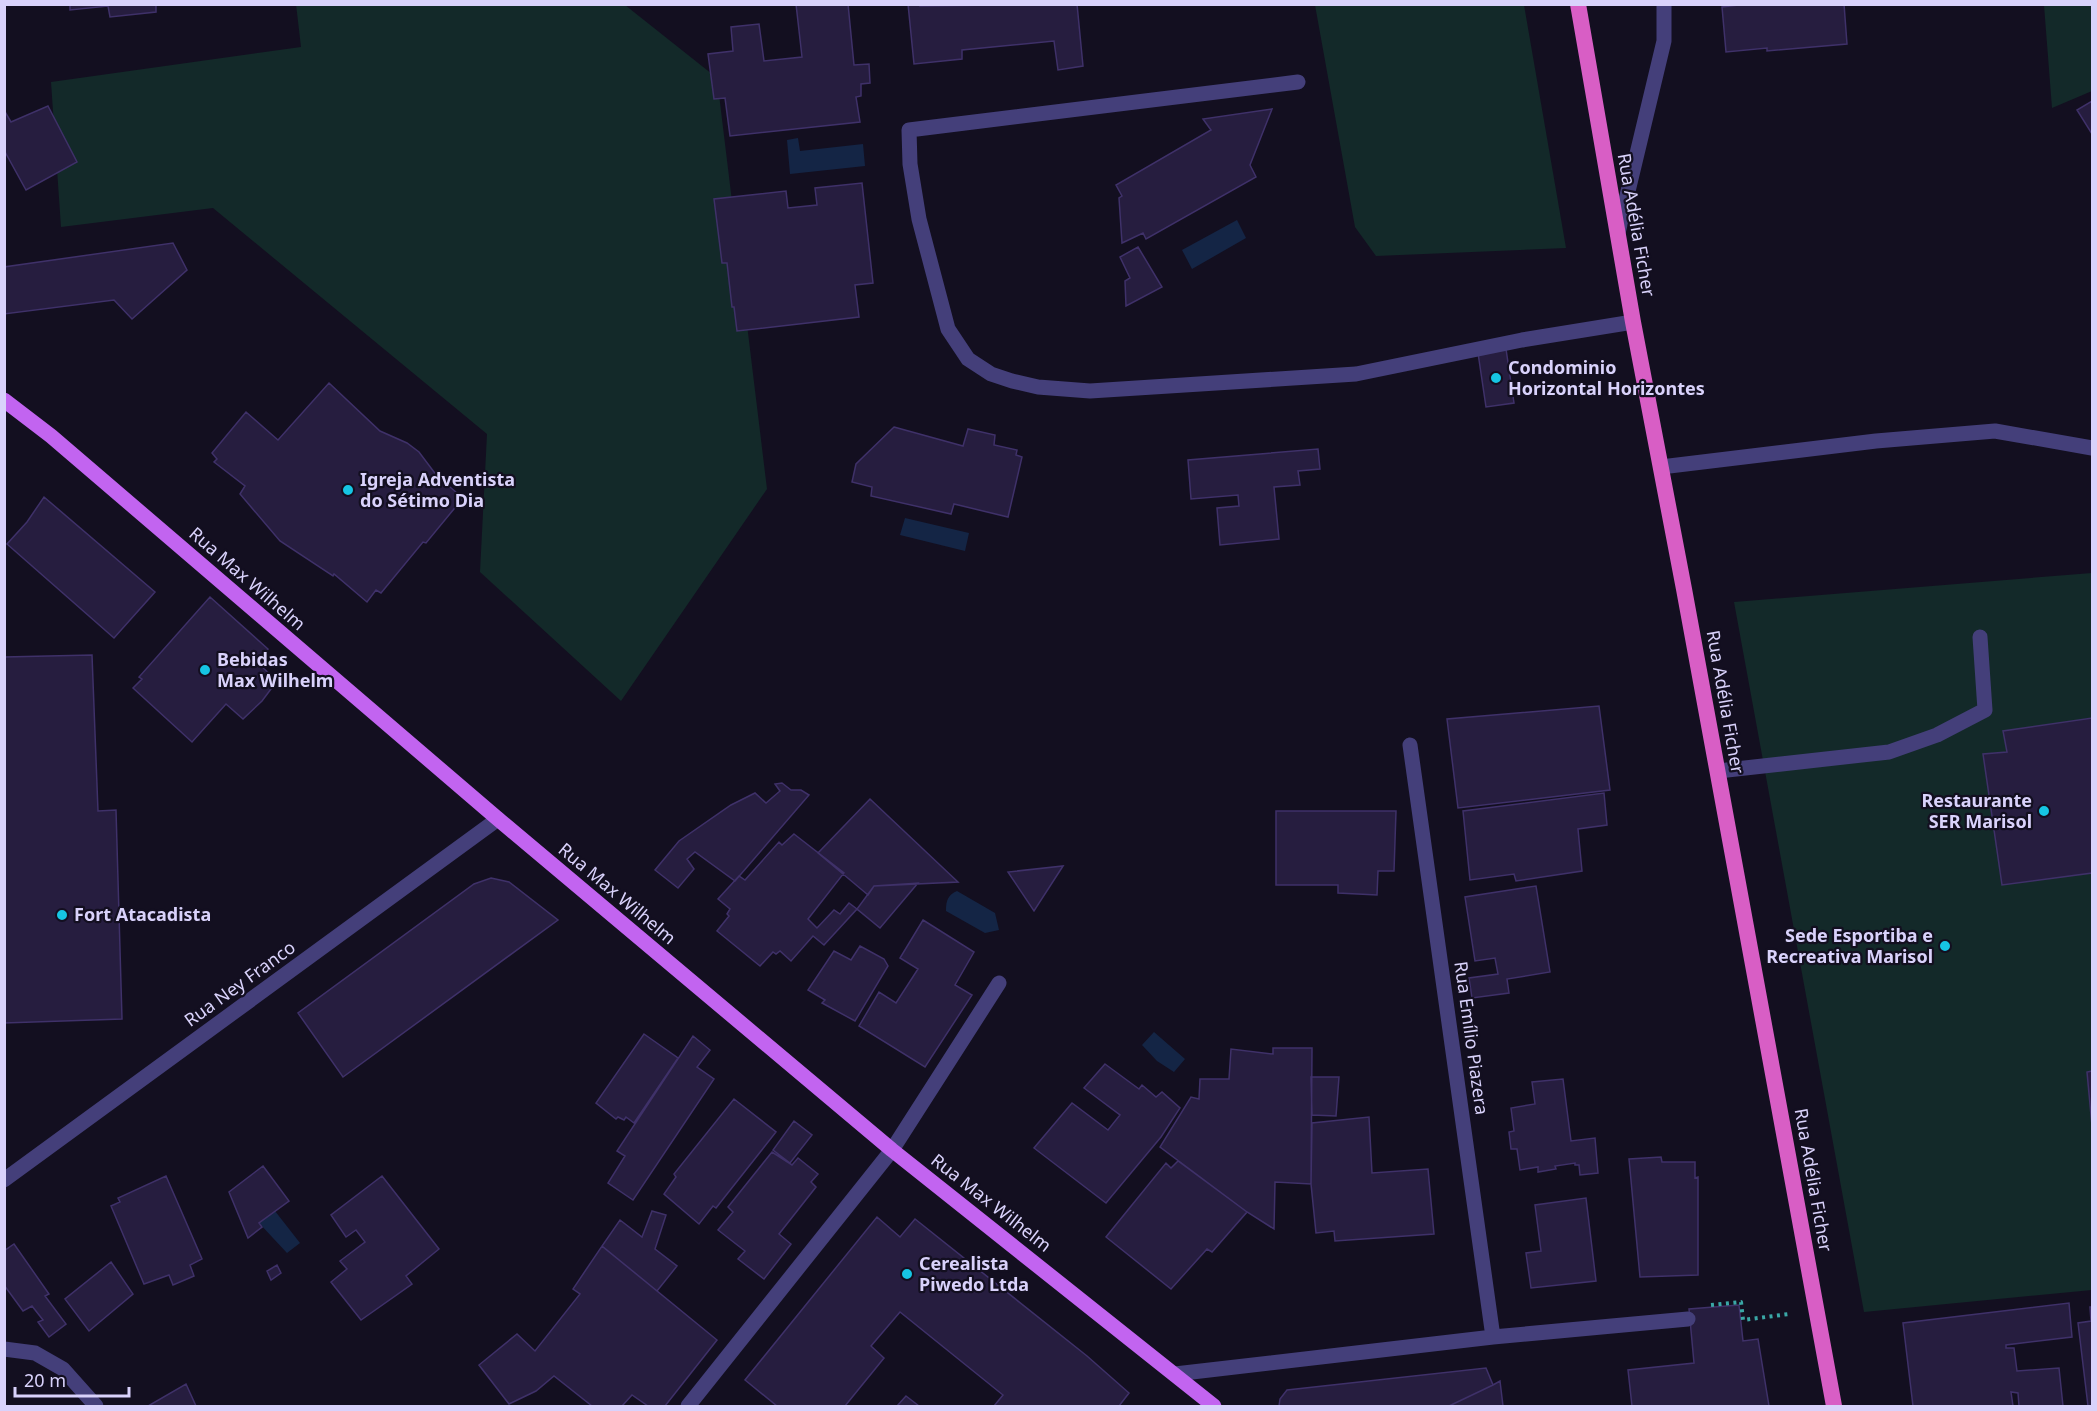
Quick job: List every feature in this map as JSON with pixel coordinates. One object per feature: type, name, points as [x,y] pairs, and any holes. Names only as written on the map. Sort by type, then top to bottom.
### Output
[{"type":"highway","name":"Rua Adélia Ficher","points":[[1578,4],[1633,322],[1834,1407]]},
{"type":"main road","name":"Rua Max Wilhelm","points":[[4,400],[51,436],[498,819],[892,1150],[1214,1407]]},
{"type":"street","points":[[1618,235],[1664,41],[1664,4]]},
{"type":"street","points":[[1299,82],[909,130],[910,164],[919,219],[948,329],[968,359],[991,374],[1012,381],[1038,387],[1090,392],[1356,374],[1522,340],[1633,322]]},
{"type":"street","points":[[1661,467],[1876,441],[1995,431],[2092,448]]},
{"type":"street","points":[[1718,771],[1889,752],[1937,735],[1985,710],[1980,637]]},
{"type":"street","name":"Rua Emílio Piazera","points":[[1410,745],[1493,1337]]},
{"type":"street","name":"Rua Ney Franco","points":[[4,1180],[498,819]]},
{"type":"street","points":[[688,1407],[892,1150],[999,983]]},
{"type":"street","points":[[1175,1374],[1493,1337],[1688,1319]]},
{"type":"street","points":[[4,1349],[35,1353],[63,1369],[96,1407]]},
{"type":"path","points":[[1688,1319],[1686,1307],[1741,1302],[1743,1320],[1817,1310]]},
{"type":"green space","points":[[296,4],[625,5],[717,78],[767,489],[621,701],[480,572],[487,434],[213,208],[61,227],[51,82],[301,47]]},
{"type":"green space","points":[[1315,5],[1524,5],[1566,248],[1376,256],[1355,227]]},
{"type":"green space","points":[[2044,5],[2092,5],[2092,91],[2052,108]]},
{"type":"green space","name":"Sede Esportiba e Recreativa Marisol","points":[[2092,573],[2092,1290],[1864,1312],[1734,602]]},
{"type":"water","points":[[798,138],[800,151],[863,144],[865,166],[790,174],[787,140]]},
{"type":"water","points":[[1237,220],[1246,238],[1192,269],[1182,250]]},
{"type":"water","points":[[905,518],[969,533],[965,551],[900,535]]},
{"type":"water","points":[[957,891],[995,913],[999,930],[985,933],[946,911],[948,898]]},
{"type":"water","points":[[1154,1032],[1185,1059],[1174,1072],[1157,1061],[1142,1045]]},
{"type":"water","points":[[275,1211],[300,1243],[287,1253],[259,1223]]},
{"type":"building","points":[[70,4],[156,4],[156,12],[110,17],[108,6],[70,10]]},
{"type":"building","points":[[796,4],[848,4],[854,65],[869,64],[870,83],[861,84],[861,96],[856,97],[860,122],[730,136],[725,98],[714,99],[708,54],[733,51],[731,27],[759,24],[764,61],[802,57]]},
{"type":"building","points":[[908,4],[920,4],[920,6],[1077,4],[1083,66],[1058,70],[1054,41],[962,50],[962,59],[914,64]]},
{"type":"building","points":[[1747,4],[1844,4],[1847,44],[1726,52],[1722,7]]},
{"type":"building","points":[[2092,101],[2092,134],[2077,110]]},
{"type":"building","points":[[48,106],[77,162],[26,190],[4,150],[4,110],[11,122]]},
{"type":"building","points":[[1272,109],[1250,165],[1256,177],[1146,239],[1143,233],[1122,243],[1119,198],[1122,196],[1116,185],[1211,130],[1203,119]]},
{"type":"building","points":[[862,183],[873,283],[855,285],[859,317],[737,331],[727,263],[722,263],[714,199],[786,191],[788,208],[817,205],[815,188]]},
{"type":"building","points":[[173,243],[187,270],[132,319],[114,300],[4,314],[4,267]]},
{"type":"building","points":[[1138,247],[1162,287],[1126,306],[1125,281],[1130,278],[1120,257]]},
{"type":"building","name":"Condominio Horizontal Horizontes","points":[[1506,349],[1514,403],[1486,407],[1478,353]]},
{"type":"building","name":"Igreja Adventista do Sétimo Dia","points":[[329,383],[380,431],[407,443],[419,452],[437,476],[463,498],[381,593],[376,590],[367,602],[334,574],[333,576],[280,541],[240,494],[245,486],[214,462],[217,459],[212,453],[246,412],[278,440]]},
{"type":"building","points":[[894,427],[963,446],[968,429],[995,435],[994,445],[1017,450],[1016,455],[1022,457],[1008,517],[954,504],[951,514],[871,496],[872,487],[852,482],[856,464]]},
{"type":"building","points":[[1318,449],[1320,469],[1298,471],[1300,485],[1274,487],[1279,539],[1220,545],[1217,508],[1239,506],[1238,495],[1191,499],[1188,460]]},
{"type":"building","points":[[44,497],[155,592],[114,638],[7,544],[27,522]]},
{"type":"building","name":"Bebidas Max Wilhelm","points":[[210,597],[268,649],[258,663],[277,681],[262,701],[243,719],[226,704],[192,742],[133,688],[142,679],[139,677]]},
{"type":"building","name":"Fort Atacadista","points":[[92,655],[98,811],[116,810],[122,1019],[4,1023],[4,657]]},
{"type":"building","points":[[1599,706],[1610,790],[1458,808],[1447,719]]},
{"type":"building","points":[[2092,718],[2092,873],[2002,885],[1983,754],[2007,752],[2003,731]]},
{"type":"building","points":[[782,783],[791,790],[801,790],[809,795],[735,881],[695,852],[687,859],[694,869],[678,888],[655,870],[679,841],[731,805],[755,793],[766,803],[780,791],[775,784]]},
{"type":"building","points":[[1604,793],[1607,825],[1578,829],[1582,871],[1516,881],[1514,874],[1470,880],[1463,811]]},
{"type":"building","points":[[870,799],[958,882],[874,886],[868,895],[818,853]]},
{"type":"building","points":[[1276,811],[1396,811],[1394,871],[1378,871],[1377,895],[1338,893],[1338,885],[1276,885]]},
{"type":"building","points":[[794,834],[844,873],[808,919],[817,928],[834,910],[840,914],[849,903],[857,909],[824,945],[813,936],[791,961],[780,951],[776,954],[773,952],[760,966],[717,931],[729,916],[727,914],[730,909],[718,899],[739,876],[745,880],[779,842],[782,845]]},
{"type":"building","points":[[1063,866],[1034,911],[1008,872]]},
{"type":"building","points":[[491,878],[509,882],[558,920],[343,1077],[298,1013],[474,884]]},
{"type":"building","points":[[918,883],[880,928],[857,909],[874,886]]},
{"type":"building","points":[[1536,886],[1550,972],[1507,979],[1509,993],[1472,998],[1469,978],[1498,974],[1495,958],[1475,961],[1465,897]]},
{"type":"building","points":[[923,920],[974,952],[955,985],[972,995],[925,1067],[859,1026],[879,992],[896,1003],[918,969],[900,958]]},
{"type":"building","points":[[860,946],[884,959],[888,966],[855,1021],[822,1003],[825,1000],[808,990],[834,951],[851,960]]},
{"type":"building","points":[[644,1034],[678,1058],[634,1123],[626,1117],[624,1120],[618,1117],[616,1119],[596,1103]]},
{"type":"building","points":[[693,1036],[710,1050],[697,1067],[714,1079],[633,1200],[608,1183],[625,1156],[617,1151]]},
{"type":"building","points":[[1273,1048],[1312,1048],[1311,1184],[1275,1182],[1274,1229],[1247,1212],[1160,1147],[1191,1097],[1199,1099],[1200,1079],[1229,1079],[1231,1049],[1273,1054]]},
{"type":"building","points":[[1105,1064],[1139,1089],[1142,1085],[1156,1097],[1162,1092],[1180,1108],[1161,1137],[1106,1203],[1034,1148],[1072,1103],[1108,1130],[1120,1115],[1084,1088]]},
{"type":"building","points":[[2092,1071],[2092,1126],[2087,1072]]},
{"type":"building","points":[[1311,1077],[1339,1077],[1336,1116],[1312,1115]]},
{"type":"building","points":[[1563,1079],[1571,1141],[1595,1138],[1598,1173],[1580,1175],[1579,1165],[1575,1163],[1555,1166],[1556,1169],[1538,1172],[1538,1167],[1520,1170],[1517,1149],[1511,1149],[1509,1132],[1514,1131],[1511,1108],[1535,1104],[1532,1082]]},
{"type":"building","points":[[734,1099],[776,1132],[716,1208],[713,1206],[699,1224],[664,1194],[676,1177],[674,1174]]},
{"type":"building","points":[[1369,1117],[1372,1173],[1428,1169],[1434,1234],[1335,1241],[1334,1231],[1316,1233],[1311,1184],[1312,1123]]},
{"type":"building","points":[[794,1121],[812,1135],[790,1163],[773,1150]]},
{"type":"building","points":[[772,1152],[792,1165],[798,1158],[818,1174],[811,1182],[816,1187],[779,1234],[791,1244],[764,1279],[738,1259],[745,1251],[718,1230],[733,1212],[728,1207]]},
{"type":"building","points":[[1661,1157],[1662,1162],[1695,1162],[1695,1178],[1698,1177],[1698,1275],[1640,1277],[1629,1159]]},
{"type":"building","points":[[1178,1161],[1247,1212],[1212,1252],[1207,1249],[1171,1289],[1106,1237],[1166,1163],[1171,1168]]},
{"type":"building","points":[[263,1166],[289,1201],[259,1223],[262,1227],[248,1238],[229,1192]]},
{"type":"building","points":[[166,1176],[202,1259],[190,1265],[194,1276],[173,1285],[169,1275],[144,1284],[111,1206],[120,1202],[118,1198]]},
{"type":"building","points":[[382,1176],[439,1249],[406,1276],[412,1284],[361,1320],[331,1282],[347,1269],[340,1261],[365,1242],[356,1230],[346,1237],[331,1215]]},
{"type":"building","points":[[1586,1198],[1596,1281],[1531,1288],[1526,1253],[1541,1251],[1535,1205]]},
{"type":"building","points":[[652,1211],[666,1215],[655,1249],[677,1266],[657,1291],[602,1246],[620,1220],[642,1237]]},
{"type":"building","name":"Cerealista Piwedo Ltda","points":[[877,1217],[900,1237],[915,1219],[1087,1356],[1129,1393],[1119,1406],[994,1406],[1003,1395],[900,1312],[871,1346],[884,1358],[845,1406],[777,1406],[745,1380]]},
{"type":"building","points":[[14,1244],[49,1294],[45,1296],[66,1324],[49,1337],[38,1322],[43,1320],[32,1306],[23,1311],[4,1285],[4,1251]]},
{"type":"building","points":[[602,1246],[717,1340],[665,1406],[648,1406],[632,1395],[622,1406],[592,1406],[554,1376],[536,1391],[509,1404],[479,1365],[517,1334],[535,1351],[580,1294],[573,1289]]},
{"type":"building","points":[[111,1262],[133,1294],[89,1331],[65,1299]]},
{"type":"building","points":[[277,1265],[281,1273],[271,1280],[267,1271]]},
{"type":"building","points":[[2069,1303],[2072,1337],[2006,1345],[2006,1348],[2014,1348],[2017,1371],[2059,1368],[2063,1406],[2019,1406],[2018,1393],[2011,1392],[2013,1406],[1913,1406],[1903,1323]]},
{"type":"building","points":[[1739,1305],[1743,1341],[1758,1339],[1769,1406],[1632,1406],[1628,1370],[1694,1363],[1689,1309]]},
{"type":"building","points":[[2090,1307],[2092,1307],[2092,1406],[2088,1406],[2078,1323],[2091,1321]]},
{"type":"building","points":[[1486,1368],[1493,1385],[1449,1406],[1279,1406],[1280,1399],[1287,1390]]},
{"type":"building","points":[[1500,1381],[1503,1406],[1449,1406],[1493,1385]]},
{"type":"building","points":[[186,1384],[196,1406],[148,1406]]},
{"type":"building","points":[[906,1396],[919,1406],[897,1406]]},
{"type":"place","name":"Condominio Horizontal Horizontes","points":[[1496,378]]},
{"type":"place","name":"Igreja Adventista do Sétimo Dia","points":[[348,490]]},
{"type":"place","name":"Bebidas Max Wilhelm","points":[[205,670]]},
{"type":"place","name":"Restaurante SER Marisol","points":[[2044,811]]},
{"type":"place","name":"Fort Atacadista","points":[[62,915]]},
{"type":"place","name":"Sede Esportiba e Recreativa Marisol","points":[[1945,946]]},
{"type":"place","name":"Cerealista Piwedo Ltda","points":[[907,1274]]}]
